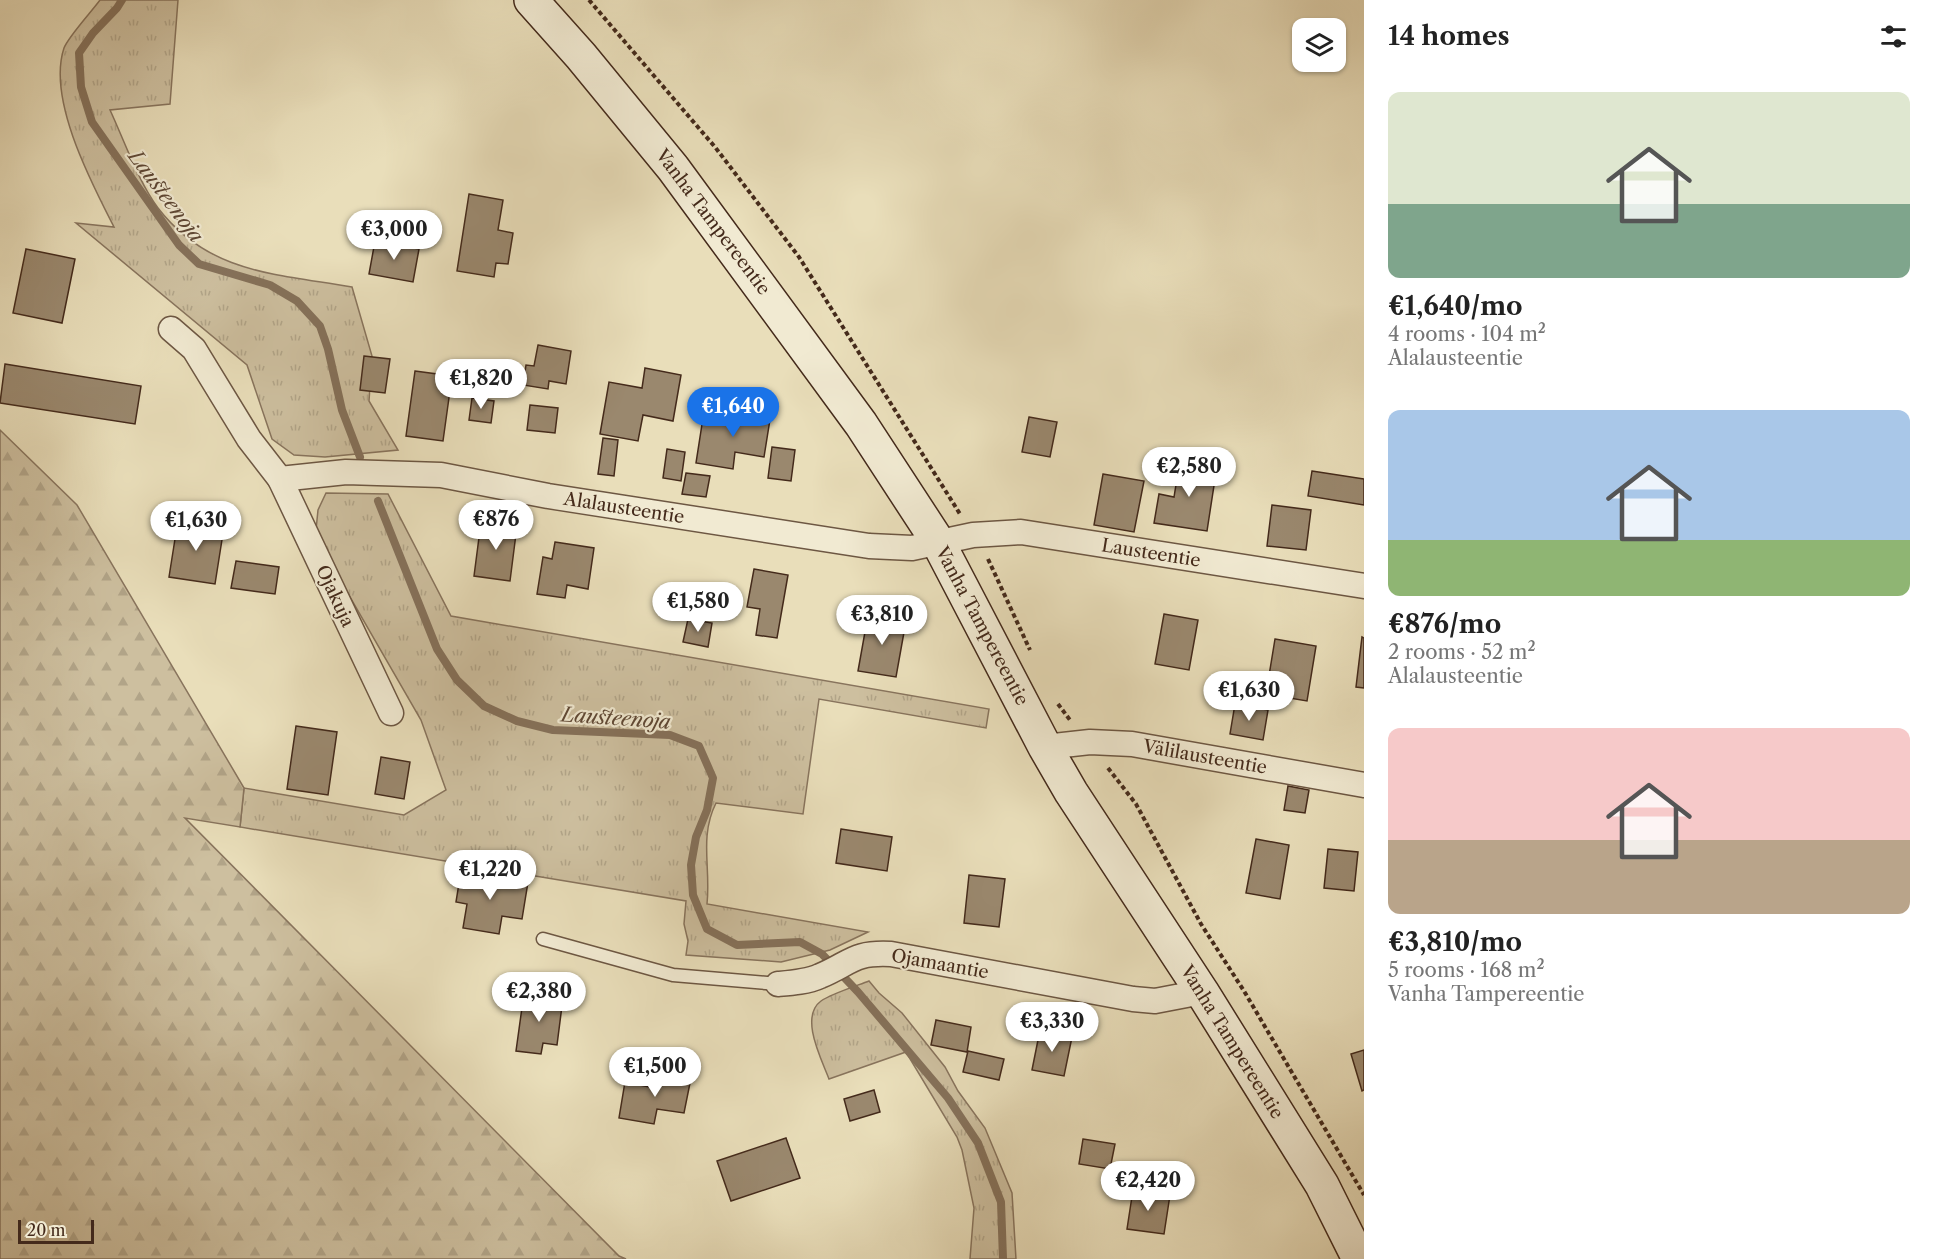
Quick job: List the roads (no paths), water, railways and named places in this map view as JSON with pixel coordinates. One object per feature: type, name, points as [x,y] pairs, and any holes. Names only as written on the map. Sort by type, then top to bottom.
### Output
[{"type":"main road","name":"Vanha Tampereentie","points":[[531,0],[581,56],[673,168],[861,424],[938,542],[1045,747],[1071,792],[1202,992],[1322,1185],[1359,1259]]},
{"type":"street","points":[[171,329],[194,349],[249,439],[280,479]]},
{"type":"street","name":"Alalausteentie","points":[[280,479],[346,472],[441,475],[548,496],[869,546],[912,548],[938,542]]},
{"type":"street","name":"Ojakuja","points":[[280,479],[391,713]]},
{"type":"street","name":"Lausteentie","points":[[938,542],[973,535],[1021,532],[1364,586]]},
{"type":"street","name":"Välilausteentie","points":[[1045,747],[1090,742],[1132,744],[1364,785]]},
{"type":"street","name":"Ojamaantie","points":[[778,984],[819,977],[852,958],[871,953],[891,954],[1133,999],[1155,1001],[1202,992]]},
{"type":"lane","name":"Ojamaantie","points":[[543,939],[673,975],[778,984]]},
{"type":"waterway","name":"Lausteenoja","points":[[122,0],[79,53],[81,87],[92,122],[179,245],[199,264],[270,285],[297,301],[320,326],[328,349],[342,410],[360,457]]},
{"type":"waterway","name":"Lausteenoja","points":[[378,501],[437,649],[457,680],[484,706],[517,721],[553,730],[670,735],[699,746],[713,778],[707,810],[696,837],[691,865],[693,895],[707,929],[737,945],[800,942],[822,954],[858,992],[948,1098],[978,1143],[1001,1202],[1003,1259]]}]
